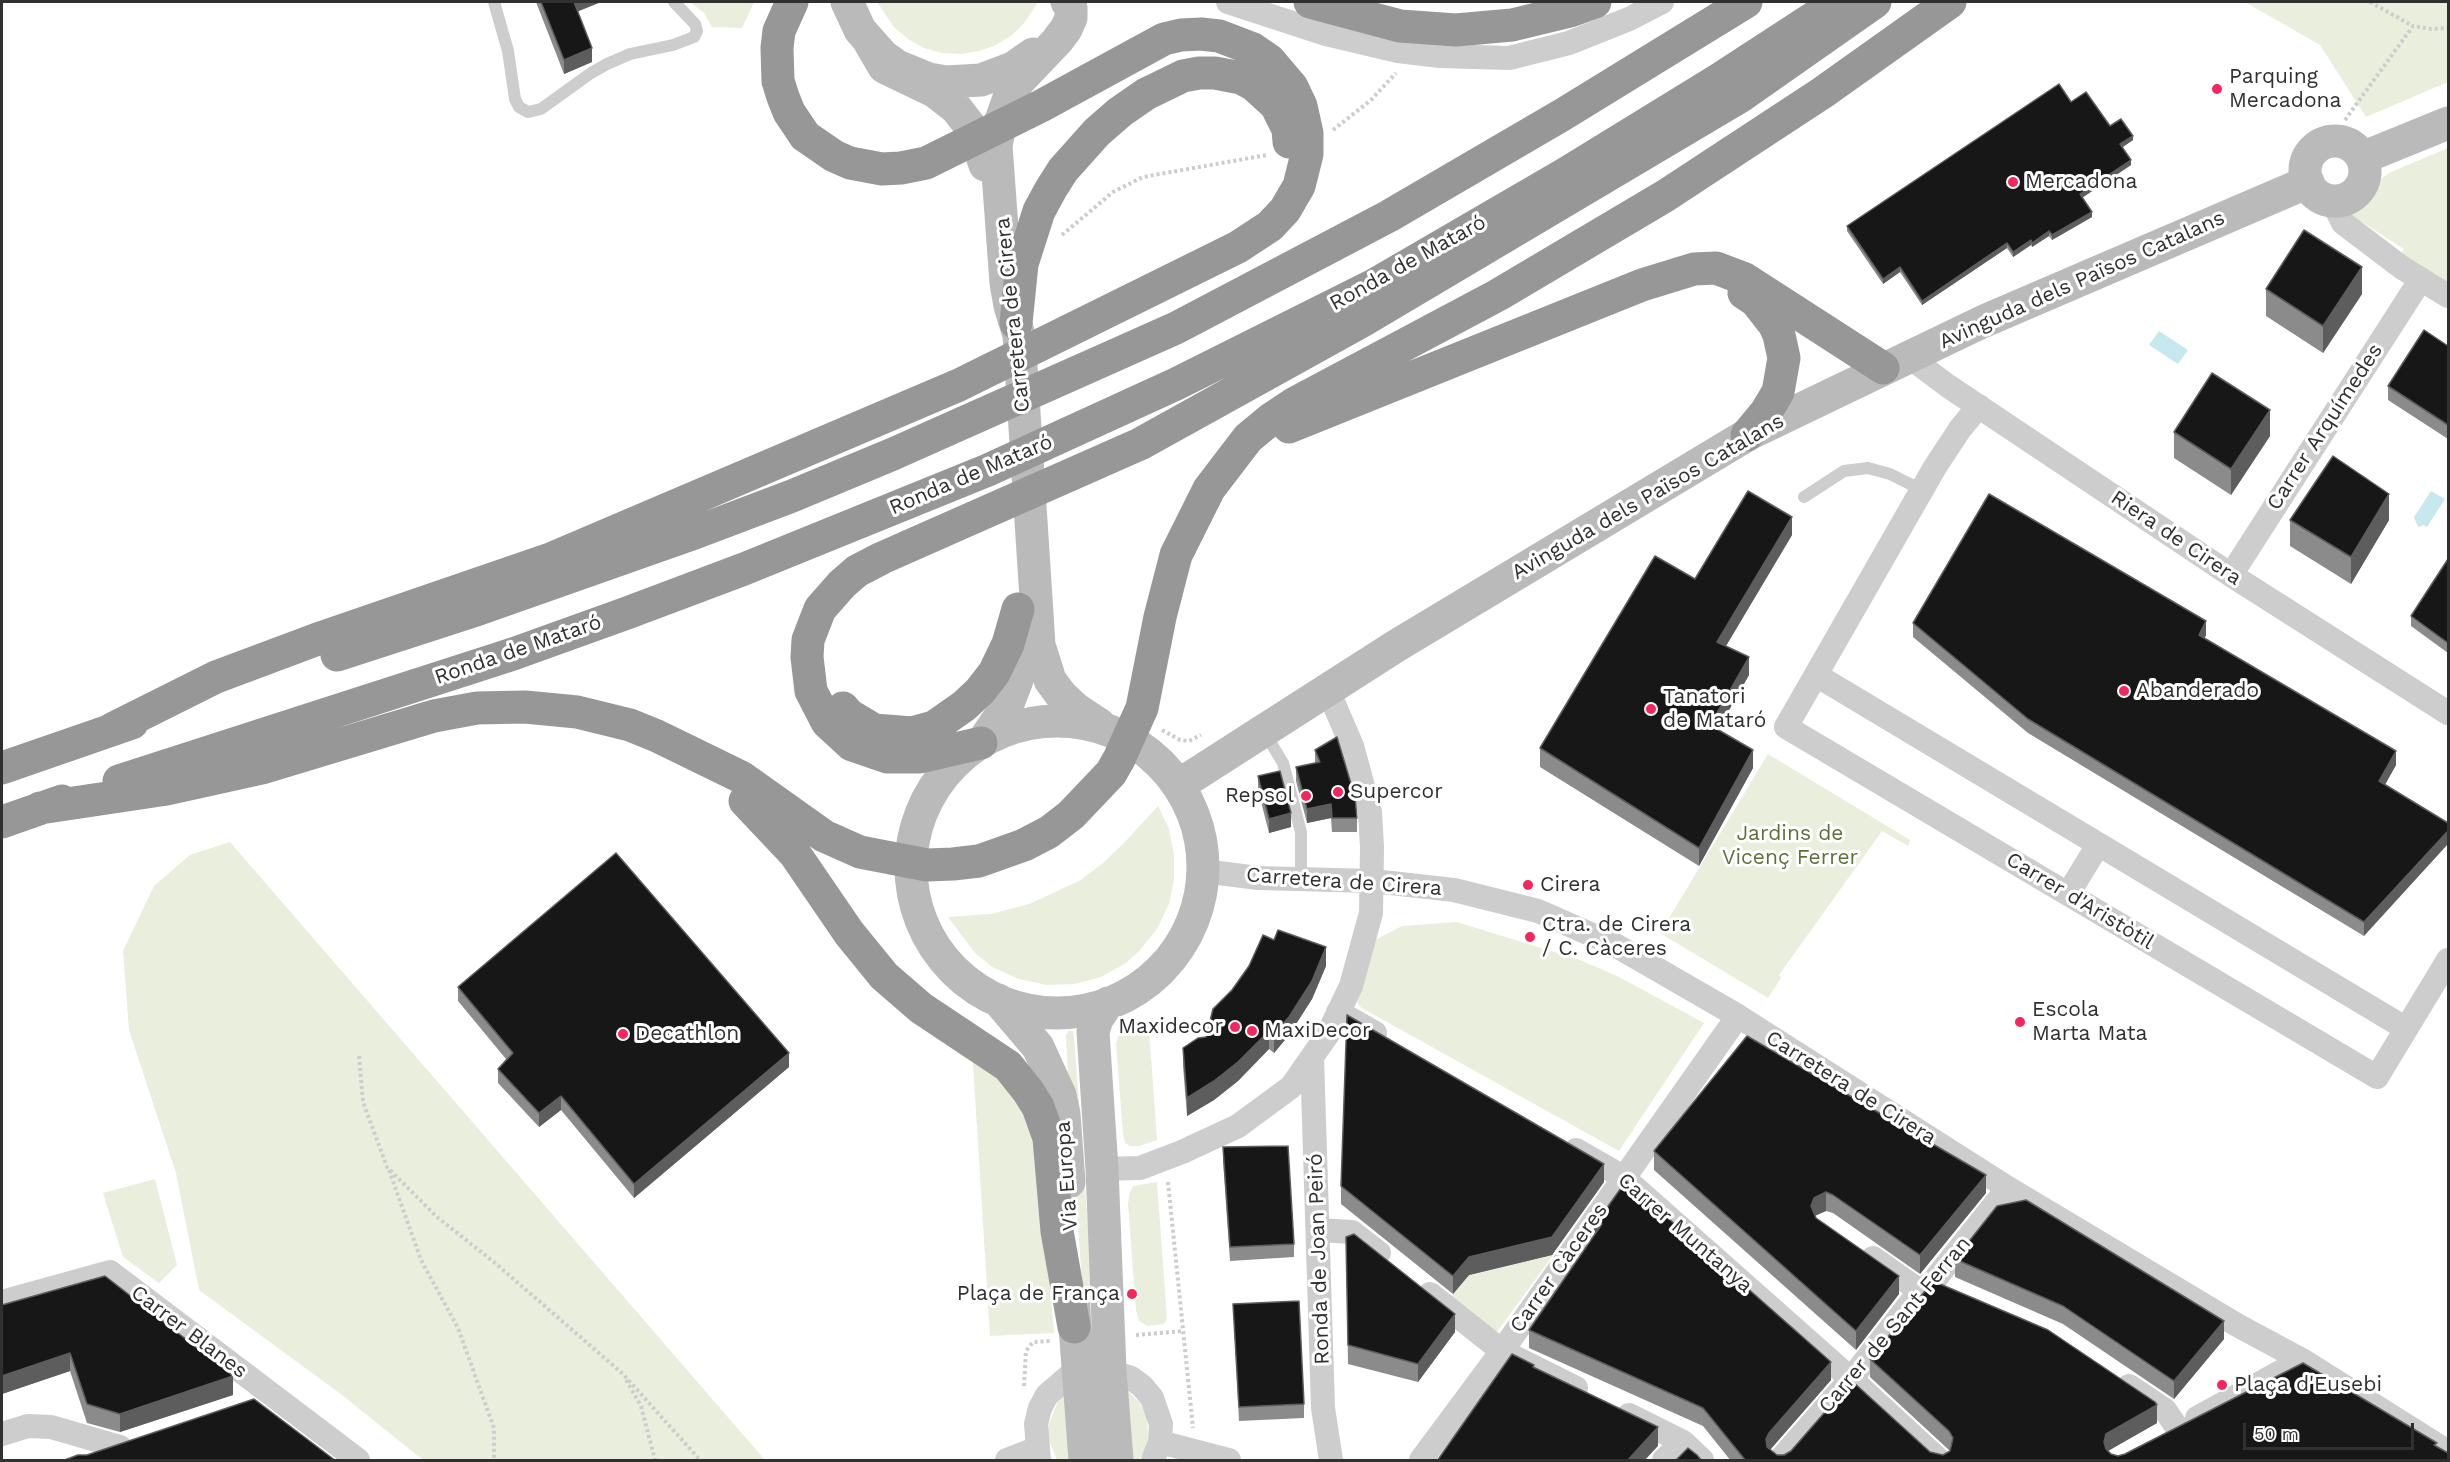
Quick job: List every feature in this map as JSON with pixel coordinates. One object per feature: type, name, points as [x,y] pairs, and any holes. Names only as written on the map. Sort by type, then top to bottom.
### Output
[{"type":"highway","points":[[112,729],[216,677],[323,637],[554,558],[959,385],[1238,247],[1270,226],[1293,198],[1304,170],[1307,133],[1292,87],[1281,72],[1253,49],[1220,36],[1180,35],[1164,39],[1143,49],[1041,106],[926,163],[901,168],[866,167],[850,163],[818,146],[806,136],[789,112],[778,81],[777,48],[779,30],[792,2]]},
{"type":"highway","points":[[1310,2],[1400,26],[1456,30],[1512,25],[1570,11],[1595,2]]},
{"type":"highway","points":[[2,768],[112,729],[479,609],[689,535],[792,496],[926,440],[1176,328],[1389,216],[1746,2]]},
{"type":"highway","name":"Ronda de Mataró","points":[[40,808],[303,720],[513,654],[617,617],[744,569],[988,470],[1176,384],[1374,285],[1565,174],[1718,80],[1838,2]]},
{"type":"highway","points":[[983,742],[957,747],[934,755],[906,759],[887,757],[852,745],[827,722],[818,707],[809,682],[808,640],[813,623],[830,597],[857,571],[1140,444],[1362,321],[1742,96],[1875,2]]},
{"type":"highway","points":[[2,822],[40,808],[167,789],[262,768],[407,723],[477,708],[548,708],[606,718],[657,736],[741,777],[824,836],[860,852],[886,859],[927,865],[979,861],[999,855],[1049,832],[1091,795],[1111,773],[1142,708],[1160,617],[1176,555],[1209,489],[1248,438],[1295,403],[1498,295],[1665,196],[1822,93],[1950,2]]},
{"type":"highway","points":[[959,385],[986,361],[1151,279],[1230,236],[1257,217],[1281,188],[1289,161],[1288,129],[1276,105],[1254,85],[1241,78],[1215,73],[1199,73],[1165,84],[1120,112],[1091,138],[1063,170],[1039,211],[1023,264],[1012,331]]},
{"type":"highway","points":[[1228,463],[1309,418],[1641,285],[1694,269],[1716,268],[1745,279],[1896,362]]},
{"type":"highway","points":[[1580,309],[1606,312],[1703,278],[1738,288],[1756,301],[1767,313],[1779,335],[1784,358],[1778,392],[1766,412],[1747,435]]},
{"type":"highway","points":[[937,535],[908,562],[851,598],[839,612],[829,631],[824,658],[826,675],[835,697],[849,715],[874,730],[899,733],[922,731],[945,720],[980,691],[994,673],[1008,644],[1018,609]]},
{"type":"highway","points":[[717,767],[734,790],[757,811],[795,854],[849,933],[884,976],[921,1008],[1003,1062],[1028,1090],[1038,1107],[1049,1138],[1057,1231],[1074,1327]]},
{"type":"street","name":"Carretera de Cirera","points":[[847,2],[856,23],[885,67],[947,99],[973,130],[983,156],[994,196],[1010,306],[1022,518],[1038,645],[1050,680],[1053,708],[1076,709],[1111,732],[1152,740]]},
{"type":"street","name":"Carretera de Cirera","points":[[994,196],[996,146],[1004,108],[1018,82],[1066,29],[1071,18],[1071,7],[1067,2]]},
{"type":"street","points":[[870,44],[897,66],[929,79],[946,82],[981,80],[998,75],[1028,59],[1052,34],[1067,2]]},
{"type":"street","points":[[1227,2],[1326,34],[1398,51],[1440,56],[1509,58],[1569,43],[1629,20],[1662,2]]},
{"type":"street","points":[[2362,158],[2448,123]]},
{"type":"street","points":[[2320,192],[2348,199],[2360,189],[2365,174],[2362,158],[2349,144],[2339,142],[2320,146],[2307,162],[2306,168],[2320,192],[2343,223],[2448,296]]},
{"type":"street","name":"Avinguda dels Països Catalans","points":[[1179,785],[1327,688],[1747,435],[1992,318],[2320,192]]},
{"type":"street","name":"Carrer Arquímedes","points":[[2231,575],[2421,279]]},
{"type":"street","name":"Riera de Cirera","points":[[1896,362],[1979,406],[2231,575],[2448,713]]},
{"type":"street","name":"Carrer d'Aristòtil","points":[[1979,406],[1960,429],[1922,490],[1786,727],[2377,1077],[2448,960]]},
{"type":"street","name":"Carretera de Cirera","points":[[983,742],[1007,706],[1017,680],[1021,652],[1018,609],[1022,518]]},
{"type":"street","points":[[1816,675],[2405,1028]]},
{"type":"street","points":[[1102,1169],[1140,1168],[1182,1152],[1238,1126],[1291,1087],[1328,1034],[1352,986],[1371,913],[1373,881],[1371,829],[1365,791],[1352,746],[1327,688]]},
{"type":"street","points":[[1053,708],[983,742],[957,760],[935,786],[920,816],[912,849],[912,883],[919,916],[934,946],[956,972],[976,987],[998,1000],[1016,1006],[1053,1012],[1090,1009],[1108,1003],[1142,985],[1170,959],[1186,935],[1197,908],[1203,871],[1200,836],[1179,785],[1158,762],[1152,740]]},
{"type":"street","points":[[2068,894],[2098,845]]},
{"type":"street","name":"Carretera de Cirera","points":[[1203,871],[1258,878],[1373,881],[1454,890],[1509,902],[1557,918],[1616,945],[1738,1016],[2008,1188],[2236,1324],[2302,1360],[2448,1452]]},
{"type":"street","name":"Via Europa","points":[[998,1000],[1038,1047],[1060,1095],[1064,1114],[1071,1205],[1074,1327],[1095,1370],[1117,1461]]},
{"type":"street","name":"Via Europa","points":[[1085,1461],[1095,1370],[1102,1169],[1093,1032],[1097,1019],[1108,1003]]},
{"type":"street","points":[[1338,1012],[1399,1047]]},
{"type":"street","name":"Carrer Càceres","points":[[1421,1461],[1502,1351],[1738,1016]]},
{"type":"street","name":"Ronda de Joan Peiró","points":[[1312,1057],[1323,1408],[1331,1461]]},
{"type":"street","name":"Carrer Muntanya","points":[[1562,1142],[1623,1177],[1851,1379],[1939,1461]]},
{"type":"street","name":"Carrer de Sant Ferran","points":[[1780,1461],[1851,1379],[1935,1288],[2008,1188]]},
{"type":"street","points":[[1318,1230],[1352,1232],[1502,1351],[1683,1442],[1702,1461]]},
{"type":"street","points":[[1854,1245],[1935,1288]]},
{"type":"street","name":"Carrer Blanes","points":[[2,1302],[110,1272],[257,1396],[358,1461]]},
{"type":"street","points":[[2110,1373],[2165,1410],[2168,1434],[2302,1360]]},
{"type":"street","points":[[1006,1461],[1040,1456],[1036,1424],[1040,1408],[1047,1395],[1059,1382],[1095,1370],[1131,1378],[1152,1398],[1161,1424],[1157,1451],[1196,1453],[1228,1461]]},
{"type":"street","points":[[2,1434],[28,1426],[51,1427],[131,1443],[82,1461]]},
{"type":"street","points":[[1664,1461],[1683,1442]]},
{"type":"lane","points":[[494,2],[508,51],[515,99],[519,108],[528,112],[541,109],[558,99],[591,73],[607,64],[630,54],[673,45],[693,37],[697,31],[695,24],[674,2]]},
{"type":"lane","points":[[1804,497],[1844,471],[1868,468],[1890,474],[1922,490]]},
{"type":"lane","points":[[1263,730],[1283,764],[1301,832],[1300,879]]},
{"type":"path","points":[[2370,2],[2413,26],[2431,29],[2448,27]]},
{"type":"path","points":[[2345,120],[2413,26]]},
{"type":"path","points":[[1057,240],[1071,225],[1113,192],[1143,177],[1186,168]]},
{"type":"path","points":[[1152,740],[1189,741],[1208,731],[1223,756]]},
{"type":"path","points":[[358,1056],[363,1102],[422,1260],[458,1328],[494,1428],[494,1461]]},
{"type":"path","points":[[387,1167],[437,1217],[495,1263],[623,1374],[700,1461]]},
{"type":"path","points":[[1167,1172],[1196,1453]]},
{"type":"path","points":[[623,1374],[640,1407],[655,1461]]},
{"type":"green space","points":[[690,2],[754,2],[742,28],[712,27],[704,13]]},
{"type":"green space","points":[[877,2],[1038,2],[1025,22],[1012,35],[996,45],[961,54],[942,53],[924,48],[908,39],[894,27]]},
{"type":"green space","points":[[2245,2],[2448,2],[2448,82],[2366,117],[2320,45]]},
{"type":"green space","points":[[2448,148],[2448,286],[2400,256],[2404,249],[2362,222],[2344,215],[2359,208],[2371,196],[2380,180],[2389,173]]},
{"type":"green space","name":"Jardins de Vicenç Ferrer","points":[[1768,754],[1910,840],[1908,846],[1882,831],[1779,975],[1781,978],[1768,998],[1660,933]]},
{"type":"green space","points":[[1158,806],[1169,829],[1174,855],[1174,880],[1169,904],[1157,929],[1140,950],[1126,963],[1101,977],[1074,984],[1047,985],[1019,979],[992,967],[975,953],[948,917],[991,914],[1029,904],[1079,881],[1102,864]]},
{"type":"green space","points":[[230,842],[765,1460],[423,1460],[342,1395],[199,1290],[176,1173],[129,1030],[123,951],[154,886],[190,855]]},
{"type":"green space","points":[[1457,922],[1580,960],[1619,977],[1704,1023],[1619,1151],[1360,1007],[1353,994],[1375,940],[1402,926]]},
{"type":"green space","points":[[1142,1020],[1149,1028],[1157,1140],[1139,1146],[1130,1146],[1125,1143],[1123,1134],[1116,1044],[1120,1031]]},
{"type":"green space","points":[[1069,1030],[1073,1031],[1074,1035],[1097,1353],[1084,1312],[1066,1036]]},
{"type":"green space","points":[[972,1048],[1001,1069],[1039,1142],[1054,1333],[990,1336]]},
{"type":"green space","points":[[155,1179],[177,1265],[159,1283],[123,1257],[103,1193]]},
{"type":"green space","points":[[1157,1182],[1167,1319],[1164,1324],[1148,1326],[1139,1321],[1136,1310],[1128,1204],[1133,1186]]},
{"type":"green space","points":[[1554,1254],[1494,1336],[1447,1301],[1469,1275]]},
{"type":"green space","points":[[1126,1389],[1139,1402],[1147,1416],[1147,1447],[1139,1460],[1128,1460]]},
{"type":"green space","points":[[1065,1393],[1073,1460],[1057,1460],[1047,1435],[1057,1403]]},
{"type":"water","points":[[2159,331],[2188,350],[2178,364],[2149,345]]},
{"type":"water","points":[[2431,491],[2445,499],[2427,527],[2424,525],[2418,527],[2414,517]]},
{"type":"building","points":[[541,2],[574,2],[592,48],[564,60]]},
{"type":"building","name":"Mercadona","points":[[2059,84],[2071,102],[2086,92],[2110,126],[2121,119],[2133,136],[2120,144],[2131,160],[2080,194],[2092,212],[2052,235],[2049,231],[2032,243],[2031,240],[2013,252],[2007,243],[1922,301],[1900,267],[1883,279],[1847,226]]},
{"type":"building","points":[[2304,230],[2362,267],[2323,326],[2266,289]]},
{"type":"building","points":[[2424,330],[2448,346],[2448,425],[2388,386]]},
{"type":"building","points":[[2212,373],[2270,410],[2231,469],[2174,432]]},
{"type":"building","points":[[2333,456],[2389,494],[2351,557],[2290,520]]},
{"type":"building","name":"Tanatori de Mataró","points":[[1748,491],[1792,517],[1717,642],[1749,657],[1710,725],[1753,750],[1699,848],[1540,748],[1655,556],[1695,579]]},
{"type":"building","name":"Abanderado","points":[[1989,494],[2206,621],[2199,635],[2396,751],[2379,781],[2448,823],[2448,831],[2364,922],[2028,719],[1913,623]]},
{"type":"building","points":[[2448,559],[2448,643],[2411,616]]},
{"type":"building","points":[[1337,737],[1355,797],[1357,818],[1332,818],[1331,804],[1307,809],[1296,767],[1320,762],[1315,750]]},
{"type":"building","points":[[1280,771],[1291,813],[1269,819],[1258,776]]},
{"type":"building","name":"Decathlon","points":[[616,853],[789,1053],[634,1184],[561,1096],[539,1113],[498,1069],[513,1053],[458,987]]},
{"type":"building","name":"MaxiDecor","points":[[1278,930],[1326,947],[1312,981],[1289,1017],[1274,1034],[1269,1031],[1238,1062],[1187,1098],[1183,1048],[1198,1038],[1206,1037],[1213,1009],[1232,990],[1249,966],[1263,935],[1274,940]]},
{"type":"building","points":[[1347,1015],[1604,1164],[1552,1237],[1469,1257],[1453,1276],[1341,1186]]},
{"type":"building","points":[[1747,1036],[1986,1175],[1920,1255],[1833,1195],[1826,1192],[1814,1198],[1811,1206],[1816,1218],[1899,1276],[1856,1331],[1654,1151]]},
{"type":"building","points":[[1288,1146],[1294,1244],[1230,1247],[1223,1147]]},
{"type":"building","points":[[1626,1181],[1831,1362],[1769,1433],[1766,1439],[1767,1447],[1777,1455],[1784,1455],[1791,1451],[1852,1381],[1930,1452],[1943,1455],[1950,1451],[1953,1438],[1949,1431],[1870,1359],[1933,1281],[2048,1330],[2155,1402],[2157,1405],[2106,1434],[2104,1442],[2111,1454],[2118,1456],[2125,1454],[2303,1363],[2437,1443],[2434,1445],[2448,1453],[2448,1461],[1746,1461],[1703,1408],[1529,1330],[1602,1224],[1594,1226]]},
{"type":"building","points":[[2026,1200],[2224,1321],[2174,1381],[2063,1306],[1955,1259],[1997,1206]]},
{"type":"building","points":[[1354,1234],[1455,1314],[1418,1364],[1348,1345],[1346,1237]]},
{"type":"building","points":[[105,1276],[233,1376],[120,1414],[87,1404],[70,1353],[2,1376],[2,1305]]},
{"type":"building","points":[[1299,1301],[1304,1404],[1239,1407],[1233,1304]]},
{"type":"building","points":[[1512,1354],[1534,1365],[1533,1367],[1658,1427],[1627,1461],[1437,1461]]},
{"type":"building","points":[[254,1399],[336,1461],[62,1461],[78,1455],[87,1455]]},
{"type":"building","points":[[1688,1448],[1697,1455],[1702,1461],[1675,1461]]},
{"type":"place","name":"Parquing Mercadona","points":[[2217,89]]},
{"type":"place","name":"Mercadona","points":[[2013,182]]},
{"type":"place","name":"Abanderado","points":[[2124,691]]},
{"type":"place","name":"Tanatori de Mataró","points":[[1651,709]]},
{"type":"place","name":"Supercor","points":[[1338,792]]},
{"type":"place","name":"Repsol","points":[[1306,796]]},
{"type":"place","name":"Cirera","points":[[1528,885]]},
{"type":"place","name":"Ctra. de Cirera / C. Càceres","points":[[1530,937]]},
{"type":"place","name":"Escola Marta Mata","points":[[2020,1022]]},
{"type":"place","name":"Maxidecor","points":[[1235,1027]]},
{"type":"place","name":"MaxiDecor","points":[[1252,1031]]},
{"type":"place","name":"Decathlon","points":[[623,1034]]},
{"type":"place","name":"Plaça de França","points":[[1132,1294]]},
{"type":"place","name":"Plaça d'Eusebi","points":[[2222,1385]]}]
